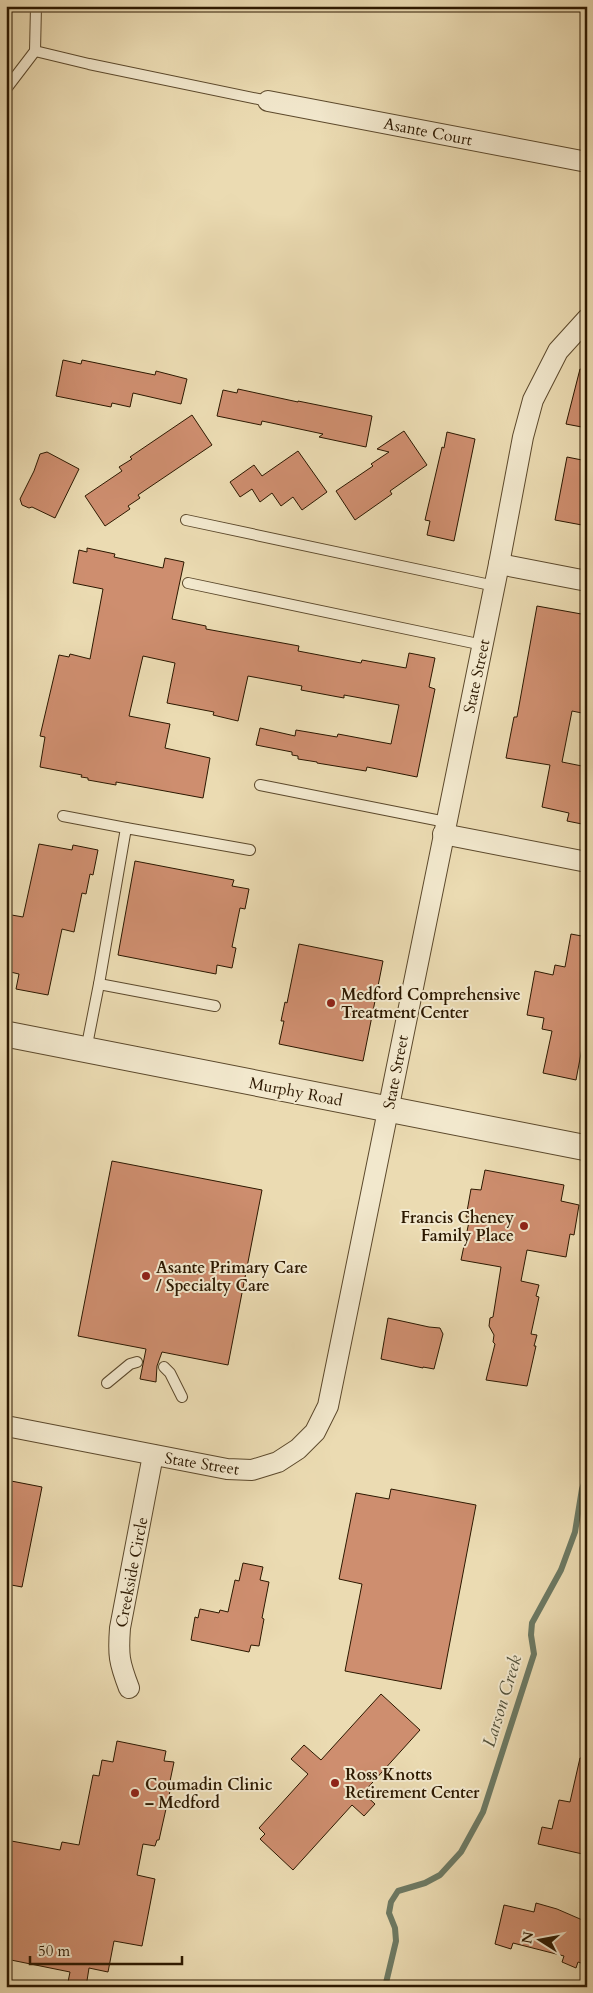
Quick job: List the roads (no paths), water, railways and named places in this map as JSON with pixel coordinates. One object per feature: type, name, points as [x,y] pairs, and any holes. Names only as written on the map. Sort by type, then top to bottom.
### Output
[{"type":"street","name":"Asante Court","points":[[268,101],[587,162]]},
{"type":"street","name":"State Street","points":[[6,1426],[227,1469],[252,1470],[278,1462],[298,1449],[315,1432],[328,1406],[533,400],[558,351],[587,319]]},
{"type":"street","points":[[500,564],[587,581]]},
{"type":"street","points":[[445,828],[587,862]]},
{"type":"street","name":"Murphy Road","points":[[6,1034],[587,1148]]},
{"type":"street","name":"Creekside Circle","points":[[129,1688],[120,1665],[118,1648],[120,1628],[154,1455]]},
{"type":"lane","points":[[6,89],[35,50],[36,6]]},
{"type":"lane","points":[[35,50],[89,64],[268,101]]},
{"type":"lane","points":[[186,520],[495,586]]},
{"type":"lane","points":[[188,583],[482,645]]},
{"type":"lane","points":[[260,785],[445,828]]},
{"type":"lane","points":[[63,816],[250,850]]},
{"type":"lane","points":[[86,1050],[100,984],[126,828]]},
{"type":"lane","points":[[100,984],[215,1006]]},
{"type":"lane","points":[[107,1383],[130,1364],[137,1362]]},
{"type":"lane","points":[[164,1367],[170,1373],[182,1397]]},
{"type":"waterway","name":"Larson Creek","points":[[385,1987],[396,1941],[395,1928],[389,1913],[391,1902],[398,1891],[425,1883],[440,1875],[461,1852],[483,1812],[534,1654],[531,1635],[532,1623],[561,1570],[575,1532],[582,1489],[587,1475]]},
{"type":"place","name":"Medford Comprehensive Treatment Center","points":[[331,1003]]},
{"type":"place","name":"Francis Cheney Family Place","points":[[524,1226]]},
{"type":"place","name":"Asante Primary Care / Specialty Care","points":[[146,1276]]},
{"type":"place","name":"Ross Knotts Retirement Center","points":[[335,1783]]},
{"type":"place","name":"Coumadin Clinic – Medford","points":[[135,1793]]}]
